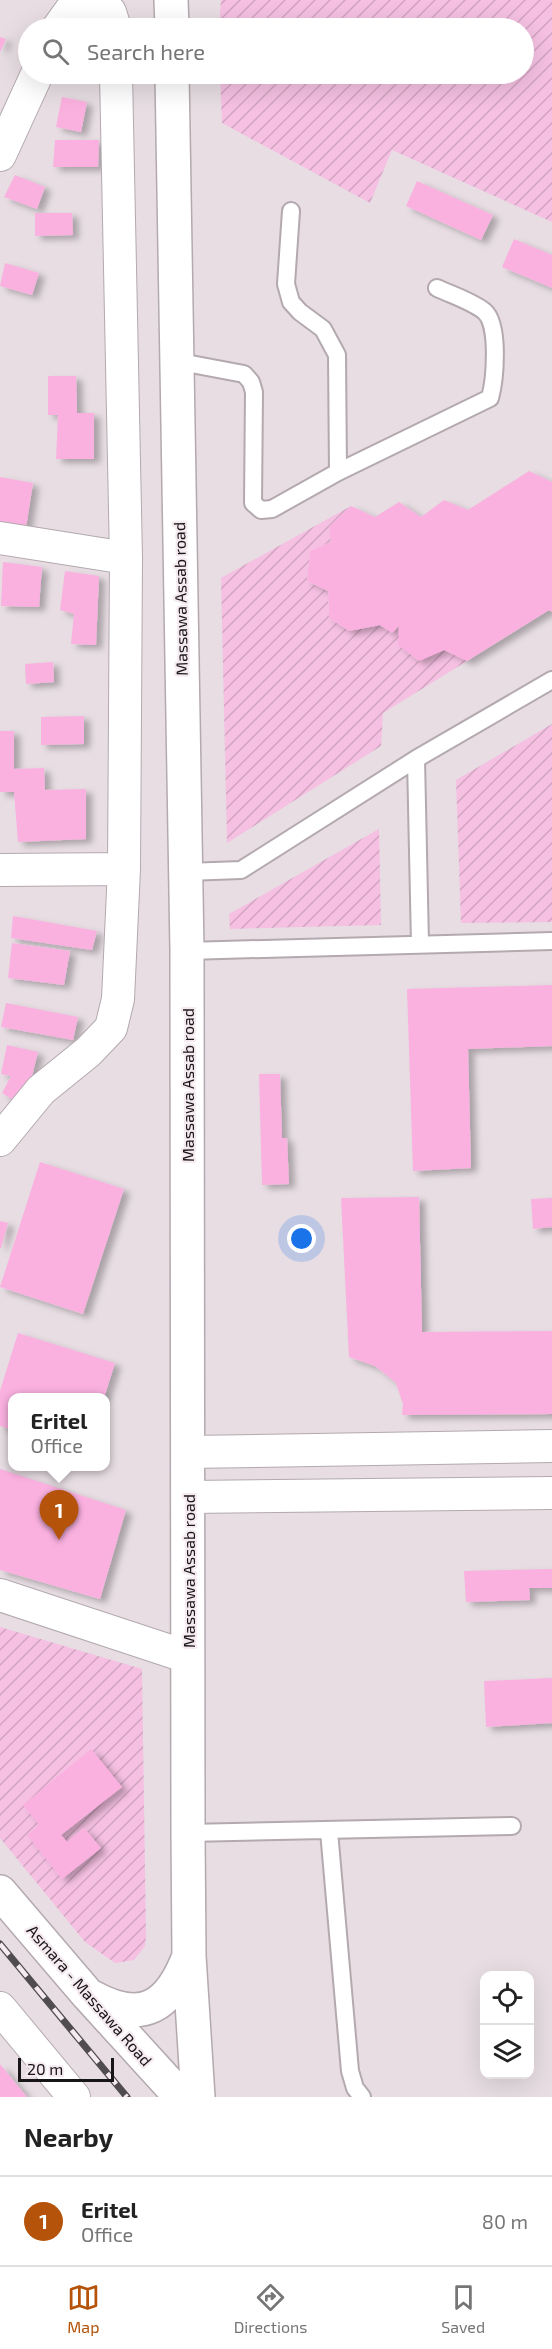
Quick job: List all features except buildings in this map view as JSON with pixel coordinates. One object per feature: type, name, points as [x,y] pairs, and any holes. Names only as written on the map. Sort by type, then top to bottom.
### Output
[{"type":"highway","points":[[171,0],[172,18]]},
{"type":"highway","name":"Massawa Assab road","points":[[172,84],[175,361],[187,951],[189,1956],[198,2097]]},
{"type":"highway","name":"Asmara - Massawa Road","points":[[0,1892],[88,1995],[181,2097]]},
{"type":"highway","points":[[88,1995],[115,2008],[133,2010],[151,2007],[167,1997],[178,1983],[189,1956]]},
{"type":"street","points":[[65,18],[76,3],[93,3],[110,12],[112,18]]},
{"type":"street","points":[[0,155],[32,84]]},
{"type":"street","points":[[0,1140],[41,1089],[88,1052],[111,1028],[118,999],[124,869],[126,558],[116,84]]},
{"type":"street","points":[[0,538],[126,558]]},
{"type":"street","points":[[0,870],[124,869]]},
{"type":"street","points":[[188,1452],[552,1446]]},
{"type":"street","points":[[188,1497],[552,1493]]},
{"type":"street","points":[[0,1595],[188,1657]]},
{"type":"street","points":[[0,2007],[74,2097]]},
{"type":"lane","points":[[291,211],[286,284],[291,302],[300,312],[323,329],[337,355],[338,472]]},
{"type":"lane","points":[[175,361],[244,374],[251,382],[254,392],[253,503],[261,510],[272,509],[338,472],[490,398],[493,387],[492,324],[485,312],[437,288]]},
{"type":"lane","points":[[186,872],[241,870],[416,759],[552,680]]},
{"type":"lane","points":[[537,689],[552,698]]},
{"type":"lane","points":[[416,759],[420,944]]},
{"type":"lane","points":[[187,951],[552,941]]},
{"type":"lane","points":[[188,1833],[512,1826]]},
{"type":"lane","points":[[329,1831],[350,2071],[355,2088],[362,2097]]},
{"type":"shaded area","points":[[221,0],[552,0],[552,222],[392,150],[370,203],[222,123],[220,84],[534,84],[534,18],[220,18]]},
{"type":"shaded area","points":[[351,506],[329,527],[331,542],[310,551],[307,581],[328,591],[329,618],[349,631],[380,625],[392,632],[399,626],[467,661],[383,713],[381,746],[227,843],[221,578]]},
{"type":"shaded area","points":[[552,724],[552,922],[461,923],[456,780]]},
{"type":"shaded area","points":[[379,829],[381,925],[230,929],[229,914]]},
{"type":"shaded area","points":[[0,1627],[142,1669],[146,1936],[145,1946],[134,1960],[115,1963],[85,1942],[0,1838]]},
{"type":"railway","points":[[0,1944],[127,2097]]},
{"type":"place","name":"Eritel","points":[[59,1540]]}]
